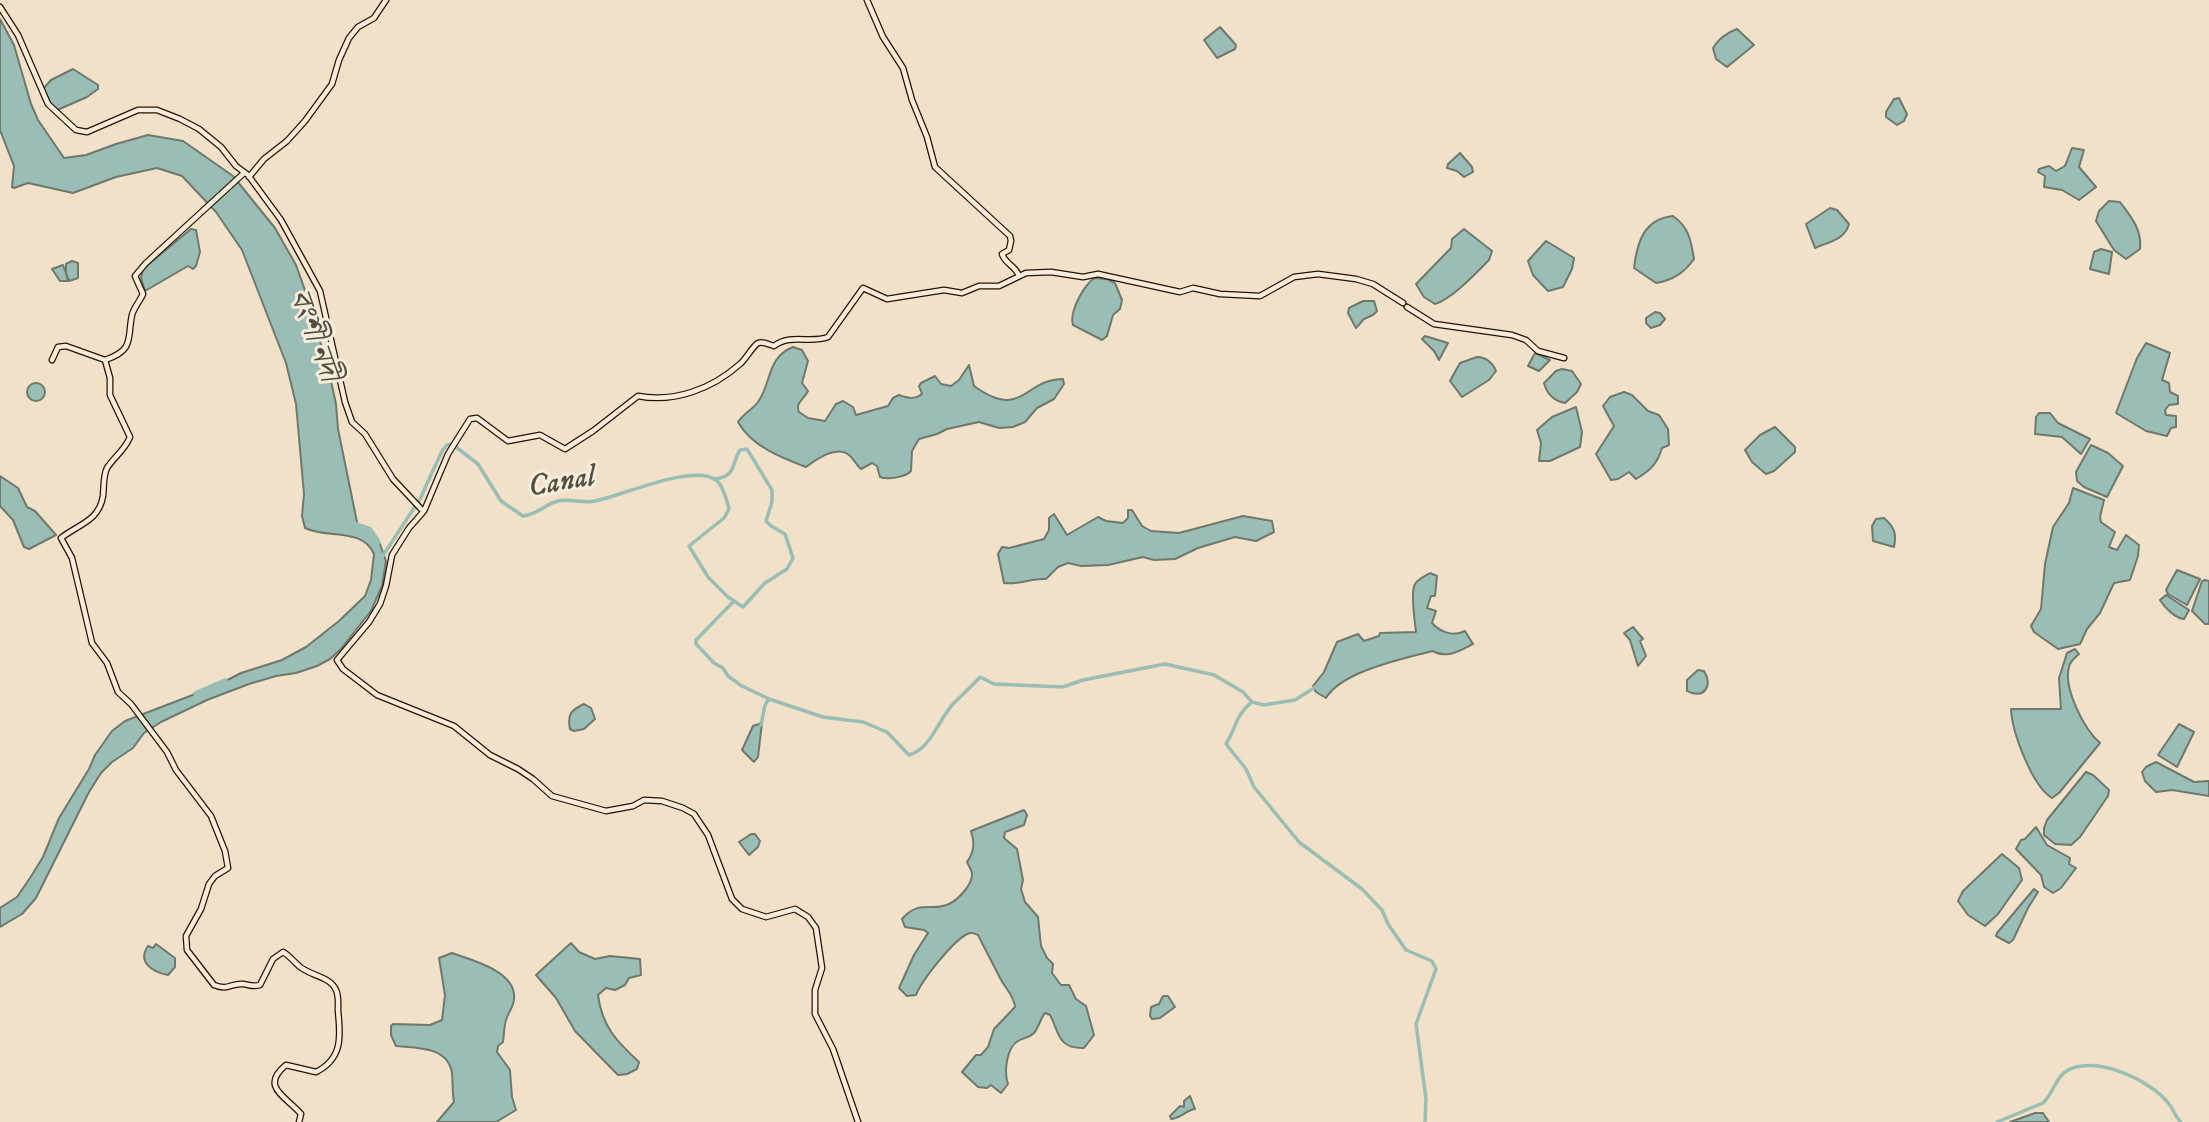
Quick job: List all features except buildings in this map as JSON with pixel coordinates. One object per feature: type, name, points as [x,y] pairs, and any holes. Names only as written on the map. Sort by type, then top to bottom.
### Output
[{"type":"street","points":[[249,177],[264,159],[287,141],[305,121],[332,84],[349,38],[358,27],[374,18],[386,0]]},
{"type":"street","points":[[867,0],[883,37],[903,68],[935,167],[1010,236],[1009,250],[1003,253],[1003,257],[1018,271],[1019,276]]},
{"type":"street","points":[[0,7],[12,24],[48,104],[76,130],[87,132],[138,110],[157,110],[199,129],[221,147],[249,177],[281,220],[320,292],[352,422],[367,436],[393,479],[424,511]]},
{"type":"street","points":[[52,360],[58,347],[66,346],[105,360],[124,349],[130,341],[132,315],[144,294],[135,276],[244,173]]},
{"type":"street","points":[[858,1122],[833,1049],[815,1014],[815,990],[822,968],[816,928],[808,917],[795,909],[766,917],[741,909],[732,899],[708,835],[694,814],[662,801],[644,800],[633,806],[606,811],[552,796],[526,774],[490,755],[454,726],[377,695],[343,669],[337,660],[369,622],[380,604],[392,555],[409,528],[424,511],[448,454],[470,419],[477,418],[508,441],[540,435],[565,449],[638,396],[651,399],[693,394],[712,384],[738,366],[758,344],[763,342],[774,346],[790,338],[828,337],[863,288],[887,299],[944,290],[962,293],[979,286],[999,286],[1019,276],[1037,272],[1083,277],[1098,274],[1180,292],[1194,288],[1220,295],[1260,296],[1294,277],[1318,274],[1356,279],[1373,284],[1434,324],[1512,335],[1526,340],[1538,351],[1564,358]]},
{"type":"street","points":[[105,360],[110,378],[110,395],[130,437],[124,449],[107,469],[98,513],[86,524],[61,537],[72,558],[92,643],[107,663],[118,692],[131,704],[211,816],[228,863],[227,870],[215,876],[209,884],[201,909],[186,936],[187,950],[214,985],[226,989],[238,984],[252,987],[260,985],[273,958],[283,952],[300,967],[327,980],[336,990],[341,1031],[340,1045],[333,1060],[316,1072],[286,1065],[274,1078],[275,1086],[281,1095],[301,1114],[299,1122]]},
{"type":"water","points":[[0,19],[14,45],[38,120],[64,158],[86,155],[148,135],[183,141],[233,176],[275,228],[296,265],[316,321],[336,404],[338,429],[358,527],[363,528],[380,544],[386,561],[382,586],[371,611],[330,659],[296,673],[249,684],[207,700],[144,733],[133,748],[112,762],[89,792],[36,898],[22,914],[0,927],[0,908],[17,897],[30,878],[43,857],[59,818],[112,731],[125,721],[216,686],[241,673],[282,660],[306,647],[365,596],[371,580],[374,554],[361,540],[305,528],[302,516],[304,494],[296,404],[286,363],[242,250],[216,212],[182,176],[157,168],[116,177],[73,193],[28,183],[12,187],[14,166],[0,130]]},
{"type":"water","points":[[1220,27],[1236,45],[1235,49],[1217,58],[1204,40]]},
{"type":"water","points":[[1737,29],[1754,45],[1727,67],[1716,59],[1713,48],[1723,36]]},
{"type":"water","points":[[73,69],[98,85],[98,89],[87,97],[55,111],[43,89],[51,80]]},
{"type":"water","points":[[1899,98],[1907,114],[1904,121],[1897,125],[1886,117],[1886,112],[1894,99]]},
{"type":"water","points":[[2072,148],[2084,150],[2079,167],[2096,187],[2079,200],[2062,190],[2044,187],[2045,176],[2038,172],[2039,169],[2049,166],[2056,171],[2065,166]]},
{"type":"water","points":[[1460,153],[1473,172],[1464,177],[1447,168]]},
{"type":"water","points":[[2109,201],[2120,202],[2139,235],[2140,249],[2126,259],[2114,250],[2096,221],[2099,211]]},
{"type":"water","points":[[1830,208],[1837,210],[1849,224],[1840,237],[1815,248],[1806,224]]},
{"type":"water","points":[[1673,216],[1686,230],[1694,259],[1678,275],[1656,283],[1634,268],[1637,249],[1649,227],[1663,218]]},
{"type":"water","points":[[191,229],[196,230],[200,252],[196,266],[193,269],[188,266],[145,291],[141,278],[143,269]]},
{"type":"water","points":[[1464,229],[1492,251],[1489,260],[1456,291],[1435,304],[1424,297],[1416,284],[1451,248],[1452,239]]},
{"type":"water","points":[[1546,241],[1574,258],[1563,287],[1548,291],[1533,275],[1528,261]]},
{"type":"water","points":[[2101,249],[2112,252],[2109,274],[2090,269],[2094,252]]},
{"type":"water","points":[[72,261],[78,263],[78,278],[69,281],[66,264]]},
{"type":"water","points":[[63,265],[68,281],[60,281],[52,269]]},
{"type":"water","points":[[1094,278],[1115,283],[1122,300],[1120,309],[1113,315],[1107,336],[1102,340],[1073,325],[1072,320],[1078,300]]},
{"type":"water","points":[[1363,301],[1374,301],[1377,311],[1356,328],[1348,313],[1349,308]]},
{"type":"water","points":[[1655,312],[1665,319],[1660,325],[1651,328],[1646,323],[1646,318]]},
{"type":"water","points":[[1425,336],[1448,343],[1439,360],[1422,339]]},
{"type":"water","points":[[2146,343],[2170,353],[2162,380],[2169,383],[2170,392],[2178,396],[2178,404],[2169,405],[2165,410],[2166,415],[2176,416],[2176,427],[2171,428],[2167,436],[2146,431],[2116,413],[2137,358]]},
{"type":"water","points":[[793,347],[802,350],[808,361],[802,383],[808,391],[799,403],[799,412],[808,418],[825,421],[836,404],[843,401],[853,407],[856,415],[888,406],[893,398],[899,395],[917,397],[922,394],[919,386],[921,383],[935,376],[941,384],[951,386],[959,380],[969,365],[974,386],[1003,400],[1022,396],[1050,381],[1063,379],[1064,384],[1054,399],[1037,408],[1025,422],[1013,427],[999,428],[979,422],[919,439],[912,451],[911,471],[901,476],[883,478],[880,477],[877,466],[872,463],[861,469],[844,452],[827,454],[806,467],[787,460],[751,438],[738,422],[758,402],[778,358]]},
{"type":"water","points":[[1535,353],[1550,360],[1539,371],[1528,366]]},
{"type":"water","points":[[1477,357],[1489,361],[1496,371],[1489,380],[1462,397],[1450,381],[1460,363]]},
{"type":"water","points":[[1556,371],[1572,371],[1581,384],[1565,403],[1552,396],[1544,383]]},
{"type":"water","points":[[36,383],[42,386],[45,392],[42,398],[36,401],[30,398],[27,392],[30,386]]},
{"type":"water","points":[[1624,392],[1632,395],[1648,411],[1659,415],[1668,429],[1669,445],[1662,448],[1653,466],[1646,473],[1636,479],[1629,472],[1611,480],[1596,454],[1614,426],[1603,406],[1610,397]]},
{"type":"water","points":[[1576,407],[1582,432],[1580,447],[1550,461],[1539,461],[1541,443],[1537,430],[1552,417]]},
{"type":"water","points":[[2039,413],[2050,413],[2058,423],[2090,439],[2081,454],[2062,437],[2035,434],[2036,417]]},
{"type":"water","points":[[1775,427],[1795,447],[1795,452],[1774,471],[1766,474],[1752,462],[1745,450],[1760,435]]},
{"type":"water","points":[[2091,445],[2108,453],[2123,466],[2107,497],[2077,481],[2076,472]]},
{"type":"water","points":[[0,476],[18,488],[27,507],[35,511],[56,535],[29,549],[24,547],[13,520],[0,506]]},
{"type":"water","points":[[2073,488],[2104,500],[2101,522],[2115,532],[2109,547],[2117,550],[2126,535],[2139,545],[2138,556],[2130,580],[2114,583],[2100,613],[2087,629],[2080,644],[2058,649],[2034,632],[2031,626],[2041,609],[2045,564],[2053,527],[2069,503]]},
{"type":"water","points":[[1128,510],[1132,510],[1142,526],[1151,531],[1179,533],[1243,516],[1272,521],[1274,532],[1256,541],[1235,537],[1198,548],[1175,559],[1154,560],[1143,557],[1108,565],[1081,566],[1068,563],[1058,567],[1046,579],[1004,583],[998,554],[1002,547],[1009,548],[1044,539],[1049,530],[1049,518],[1054,514],[1067,535],[1098,517],[1123,523],[1128,518]]},
{"type":"water","points":[[1884,518],[1894,531],[1894,547],[1873,541],[1872,526],[1876,519]]},
{"type":"water","points":[[2177,570],[2200,579],[2187,605],[2166,590]]},
{"type":"water","points":[[1430,573],[1437,576],[1435,596],[1431,596],[1427,608],[1436,611],[1432,623],[1447,633],[1465,631],[1473,644],[1453,653],[1432,651],[1374,667],[1345,680],[1326,698],[1316,692],[1313,686],[1324,672],[1337,642],[1358,634],[1364,641],[1379,636],[1380,633],[1416,632],[1414,588],[1418,581]]},
{"type":"water","points":[[2202,581],[2209,581],[2209,624],[2205,624],[2192,611]]},
{"type":"water","points":[[2166,595],[2189,610],[2184,619],[2174,615],[2162,603],[2160,600]]},
{"type":"water","points":[[1633,627],[1643,639],[1640,641],[1646,656],[1638,666],[1630,640],[1624,633]]},
{"type":"water","points":[[2075,649],[2079,654],[2070,665],[2069,686],[2076,708],[2100,743],[2052,798],[2037,782],[2024,758],[2011,709],[2061,709],[2059,678],[2067,653]]},
{"type":"water","points":[[1698,670],[1704,671],[1708,682],[1705,690],[1698,694],[1687,691],[1687,680]]},
{"type":"water","points":[[584,704],[591,708],[595,719],[584,729],[574,731],[570,729],[570,716]]},
{"type":"water","points":[[762,723],[758,757],[754,762],[742,750],[753,726]]},
{"type":"water","points":[[2179,724],[2194,732],[2177,767],[2158,755]]},
{"type":"water","points":[[2156,762],[2194,782],[2209,781],[2209,796],[2172,790],[2156,792],[2145,781],[2142,772]]},
{"type":"water","points":[[2086,772],[2109,790],[2108,796],[2080,837],[2071,845],[2055,844],[2044,835],[2047,820]]},
{"type":"water","points":[[1024,810],[1027,815],[1024,825],[1005,832],[1004,838],[1017,849],[1023,880],[1021,889],[1025,902],[1038,917],[1041,946],[1053,964],[1052,973],[1061,985],[1069,985],[1076,999],[1086,1006],[1094,1035],[1084,1048],[1069,1046],[1060,1038],[1050,1015],[1045,1013],[1034,1033],[1018,1041],[1011,1049],[1006,1067],[1008,1084],[1001,1093],[991,1085],[987,1088],[978,1087],[962,1072],[976,1055],[981,1055],[988,1047],[994,1029],[1015,1007],[978,935],[970,933],[961,938],[938,962],[916,995],[907,996],[899,988],[914,955],[928,933],[905,927],[902,919],[914,909],[943,906],[957,899],[965,891],[972,877],[967,862],[973,847],[971,831]]},
{"type":"water","points":[[2036,827],[2047,845],[2070,858],[2069,864],[2076,868],[2061,888],[2053,893],[2044,887],[2041,875],[2016,849],[2021,840]]},
{"type":"water","points":[[755,834],[760,841],[758,847],[749,855],[739,842]]},
{"type":"water","points":[[2002,854],[2019,868],[2022,880],[1998,914],[1985,926],[1968,915],[1958,901],[1963,891]]},
{"type":"water","points":[[2034,889],[2038,892],[2013,940],[2009,943],[1996,936],[1997,933]]},
{"type":"water","points":[[571,943],[579,952],[595,959],[610,956],[640,959],[641,975],[629,978],[625,985],[615,990],[606,988],[598,995],[603,1016],[611,1032],[639,1062],[637,1069],[627,1074],[618,1075],[575,1031],[556,998],[536,975]]},
{"type":"water","points":[[156,944],[175,958],[175,967],[168,975],[152,969],[145,961],[148,946],[153,948]]},
{"type":"water","points":[[452,953],[491,968],[501,974],[513,989],[514,1002],[505,1022],[503,1042],[498,1046],[497,1052],[510,1070],[516,1110],[496,1122],[437,1122],[454,1102],[449,1064],[438,1053],[430,1050],[396,1046],[391,1035],[393,1024],[430,1025],[442,1020],[445,995],[439,958]]},
{"type":"water","points":[[1163,996],[1168,996],[1175,1007],[1160,1018],[1152,1019],[1151,1007],[1159,1004]]},
{"type":"water","points":[[1190,1096],[1195,1109],[1171,1119],[1170,1116],[1180,1106],[1184,1107],[1184,1101]]},
{"type":"water","points":[[2035,1113],[2043,1113],[2049,1122],[2010,1122]]},
{"type":"waterway","name":"Canal","points":[[382,557],[420,499],[447,445],[452,444],[478,464],[501,501],[523,516],[533,514],[558,501],[595,501],[657,482],[691,475],[705,476],[718,482],[729,509],[724,518],[689,546],[708,577],[728,597],[743,607],[765,583],[787,569],[793,558],[785,534],[766,521],[772,502],[772,490],[747,449],[740,450],[727,475],[715,479]]},
{"type":"waterway","name":"বংশী নদী","points":[[351,524],[369,530],[377,542]]},
{"type":"waterway","points":[[734,601],[696,640],[696,644],[714,663],[723,668],[728,676],[769,699],[823,717],[863,722],[887,732],[909,755],[923,747],[948,710],[980,677],[994,684],[1063,687],[1083,680],[1165,664],[1214,675],[1243,692],[1252,702],[1264,705],[1295,700],[1317,686]]},
{"type":"waterway","name":"বংশী নদী","points":[[197,694],[225,682]]},
{"type":"waterway","points":[[761,725],[769,699]]},
{"type":"waterway","points":[[1252,702],[1239,716],[1226,744],[1246,769],[1254,787],[1299,842],[1362,889],[1382,910],[1406,950],[1432,961],[1436,969],[1416,1024],[1426,1099],[1425,1122]]},
{"type":"waterway","points":[[1997,1122],[2043,1103],[2065,1072],[2077,1067],[2091,1066],[2121,1072],[2149,1086],[2161,1095],[2181,1122]]}]
